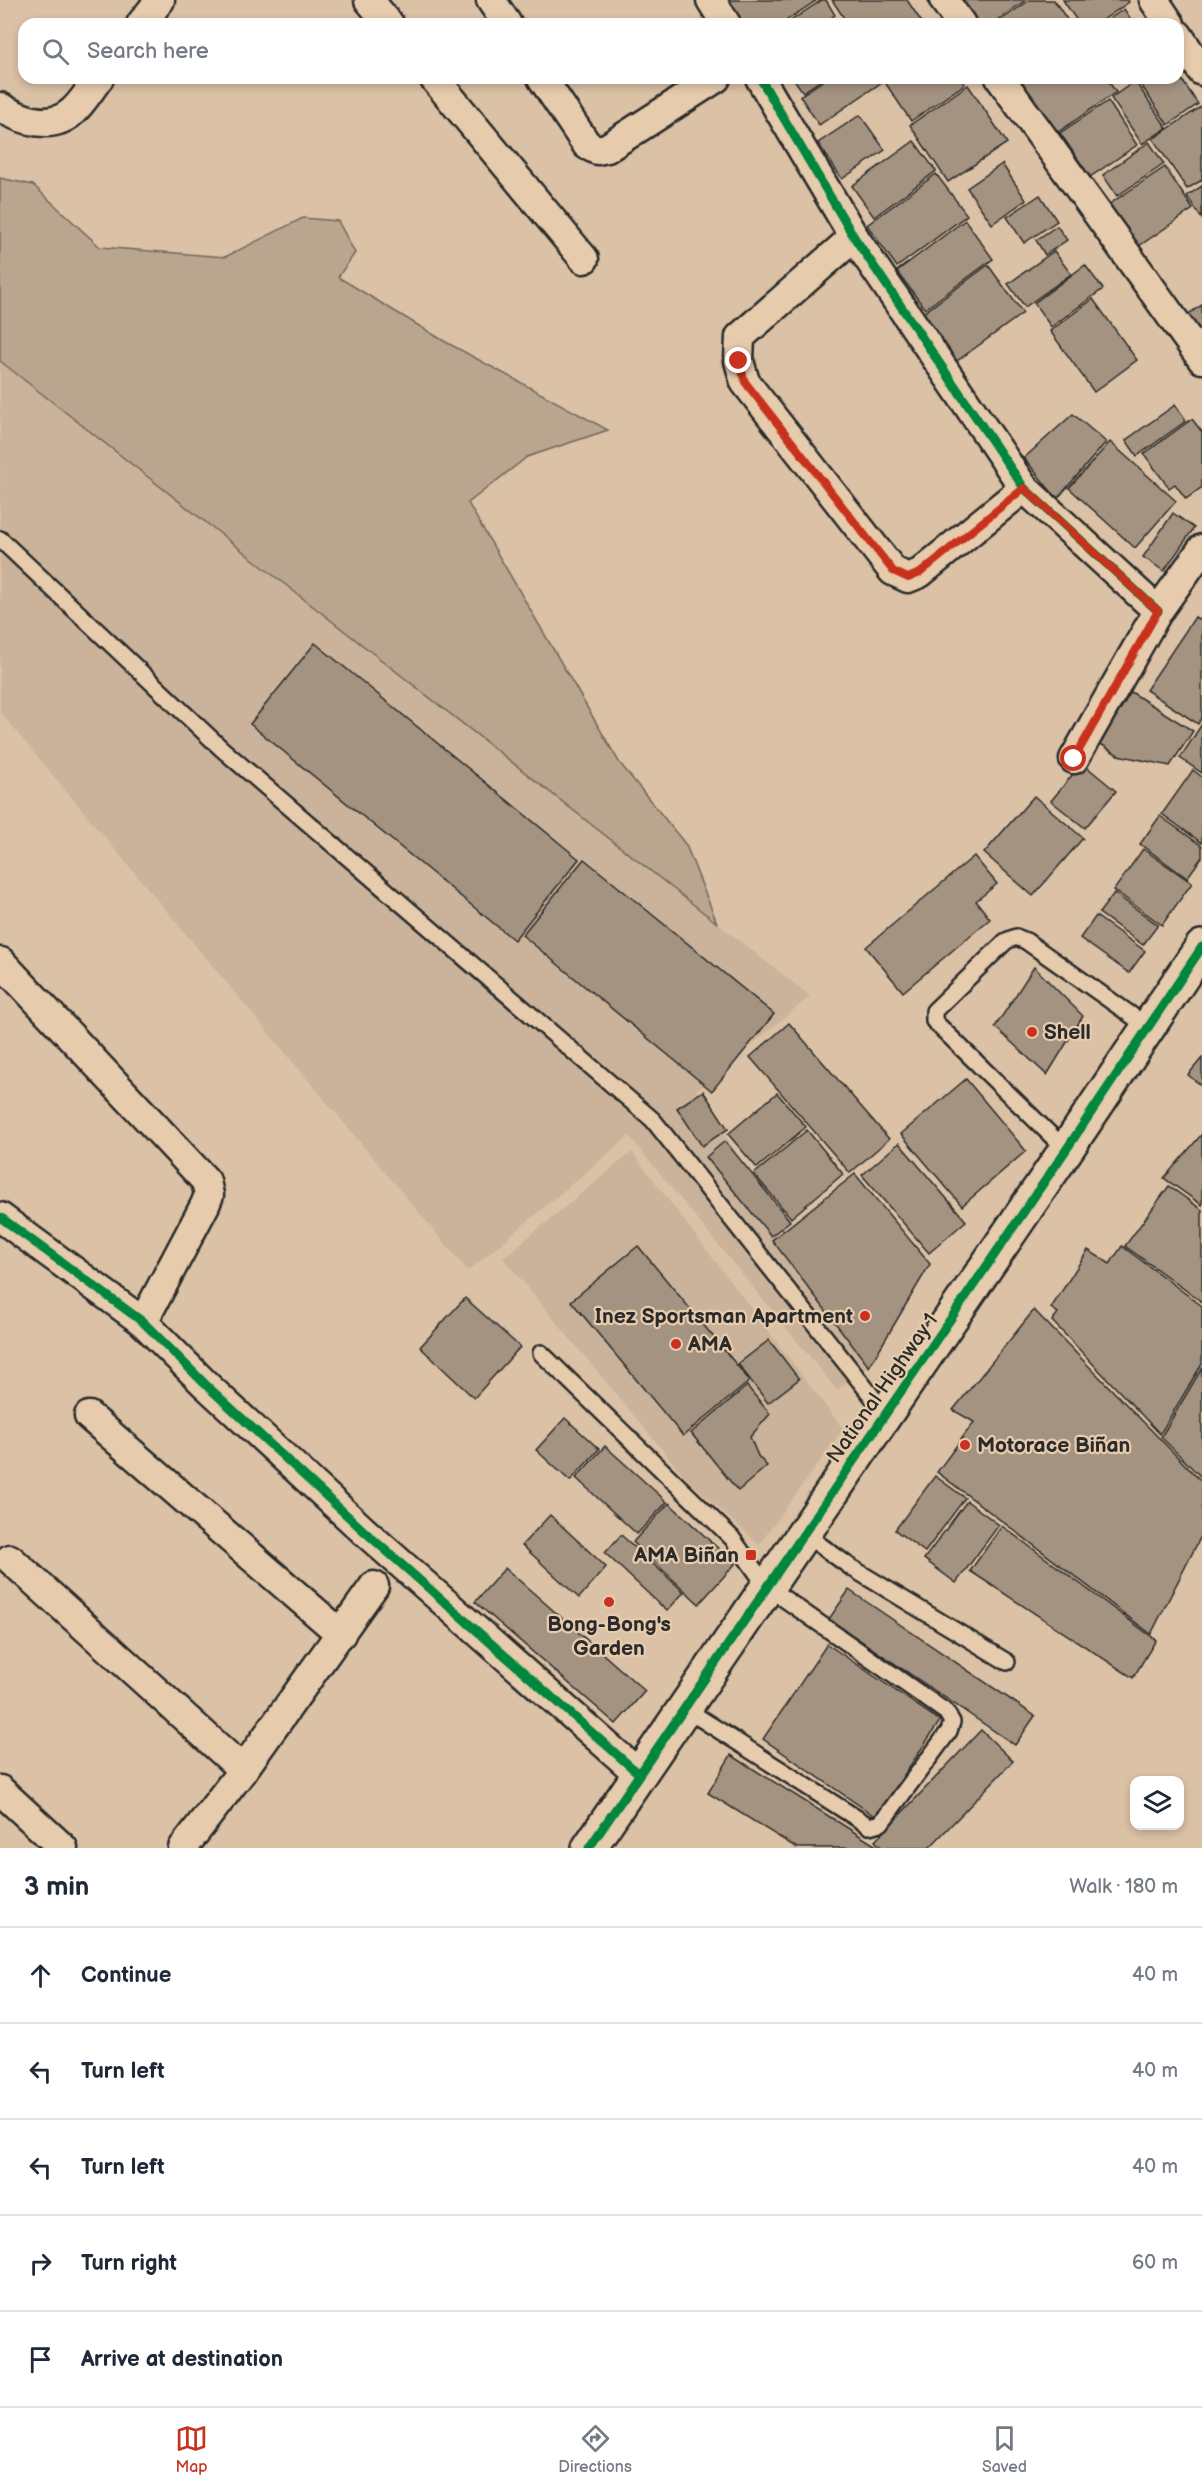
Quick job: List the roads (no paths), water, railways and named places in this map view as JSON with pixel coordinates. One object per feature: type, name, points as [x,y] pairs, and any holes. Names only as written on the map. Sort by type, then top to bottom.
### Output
[{"type":"highway","name":"National Highway 1","points":[[589,1848],[1202,947]]},
{"type":"street","points":[[146,18],[160,0]]},
{"type":"street","points":[[369,0],[384,18]]},
{"type":"street","points":[[491,0],[503,18]]},
{"type":"street","points":[[711,0],[722,18]]},
{"type":"street","points":[[944,0],[957,18]]},
{"type":"street","points":[[1154,0],[1166,18]]},
{"type":"street","points":[[1184,44],[1202,71]]},
{"type":"street","points":[[0,106],[16,116],[49,123],[73,112],[94,84]]},
{"type":"street","points":[[439,84],[584,259]]},
{"type":"street","points":[[546,84],[587,145],[597,150],[607,148],[707,84]]},
{"type":"street","points":[[764,84],[854,237],[1024,488],[1158,611]]},
{"type":"street","points":[[1004,84],[1202,359]]},
{"type":"street","points":[[854,237],[740,337],[739,361],[745,382],[893,571],[908,578],[920,573],[1024,488]]},
{"type":"street","points":[[1074,759],[1158,611],[1202,549]]},
{"type":"street","points":[[1,962],[206,1181],[209,1195],[205,1205],[143,1322]]},
{"type":"street","points":[[0,1217],[143,1322],[206,1385],[365,1532],[639,1774]]},
{"type":"street","points":[[89,1416],[341,1634]]},
{"type":"street","points":[[10,1560],[243,1770]]},
{"type":"street","points":[[183,1848],[243,1770],[375,1586]]},
{"type":"street","points":[[0,1790],[63,1848]]},
{"type":"lane","points":[[0,539],[222,749],[653,1120],[886,1414]]},
{"type":"lane","points":[[1066,1150],[934,1021],[934,1011],[1006,941],[1016,937],[1026,941],[1148,1027]]},
{"type":"lane","points":[[542,1353],[732,1538],[766,1586],[946,1712],[952,1722],[949,1731],[881,1823],[869,1826],[684,1708]]},
{"type":"lane","points":[[803,1533],[852,1568],[1007,1662]]},
{"type":"place","name":"Shell","points":[[1032,1032]]},
{"type":"place","name":"Inez Sportsman Apartment","points":[[865,1316]]},
{"type":"place","name":"AMA","points":[[676,1344]]},
{"type":"place","name":"Motorace Biñan","points":[[965,1445]]},
{"type":"place","name":"AMA Biñan","points":[[751,1555]]},
{"type":"place","name":"Bong-Bong's Garden","points":[[609,1602]]}]
